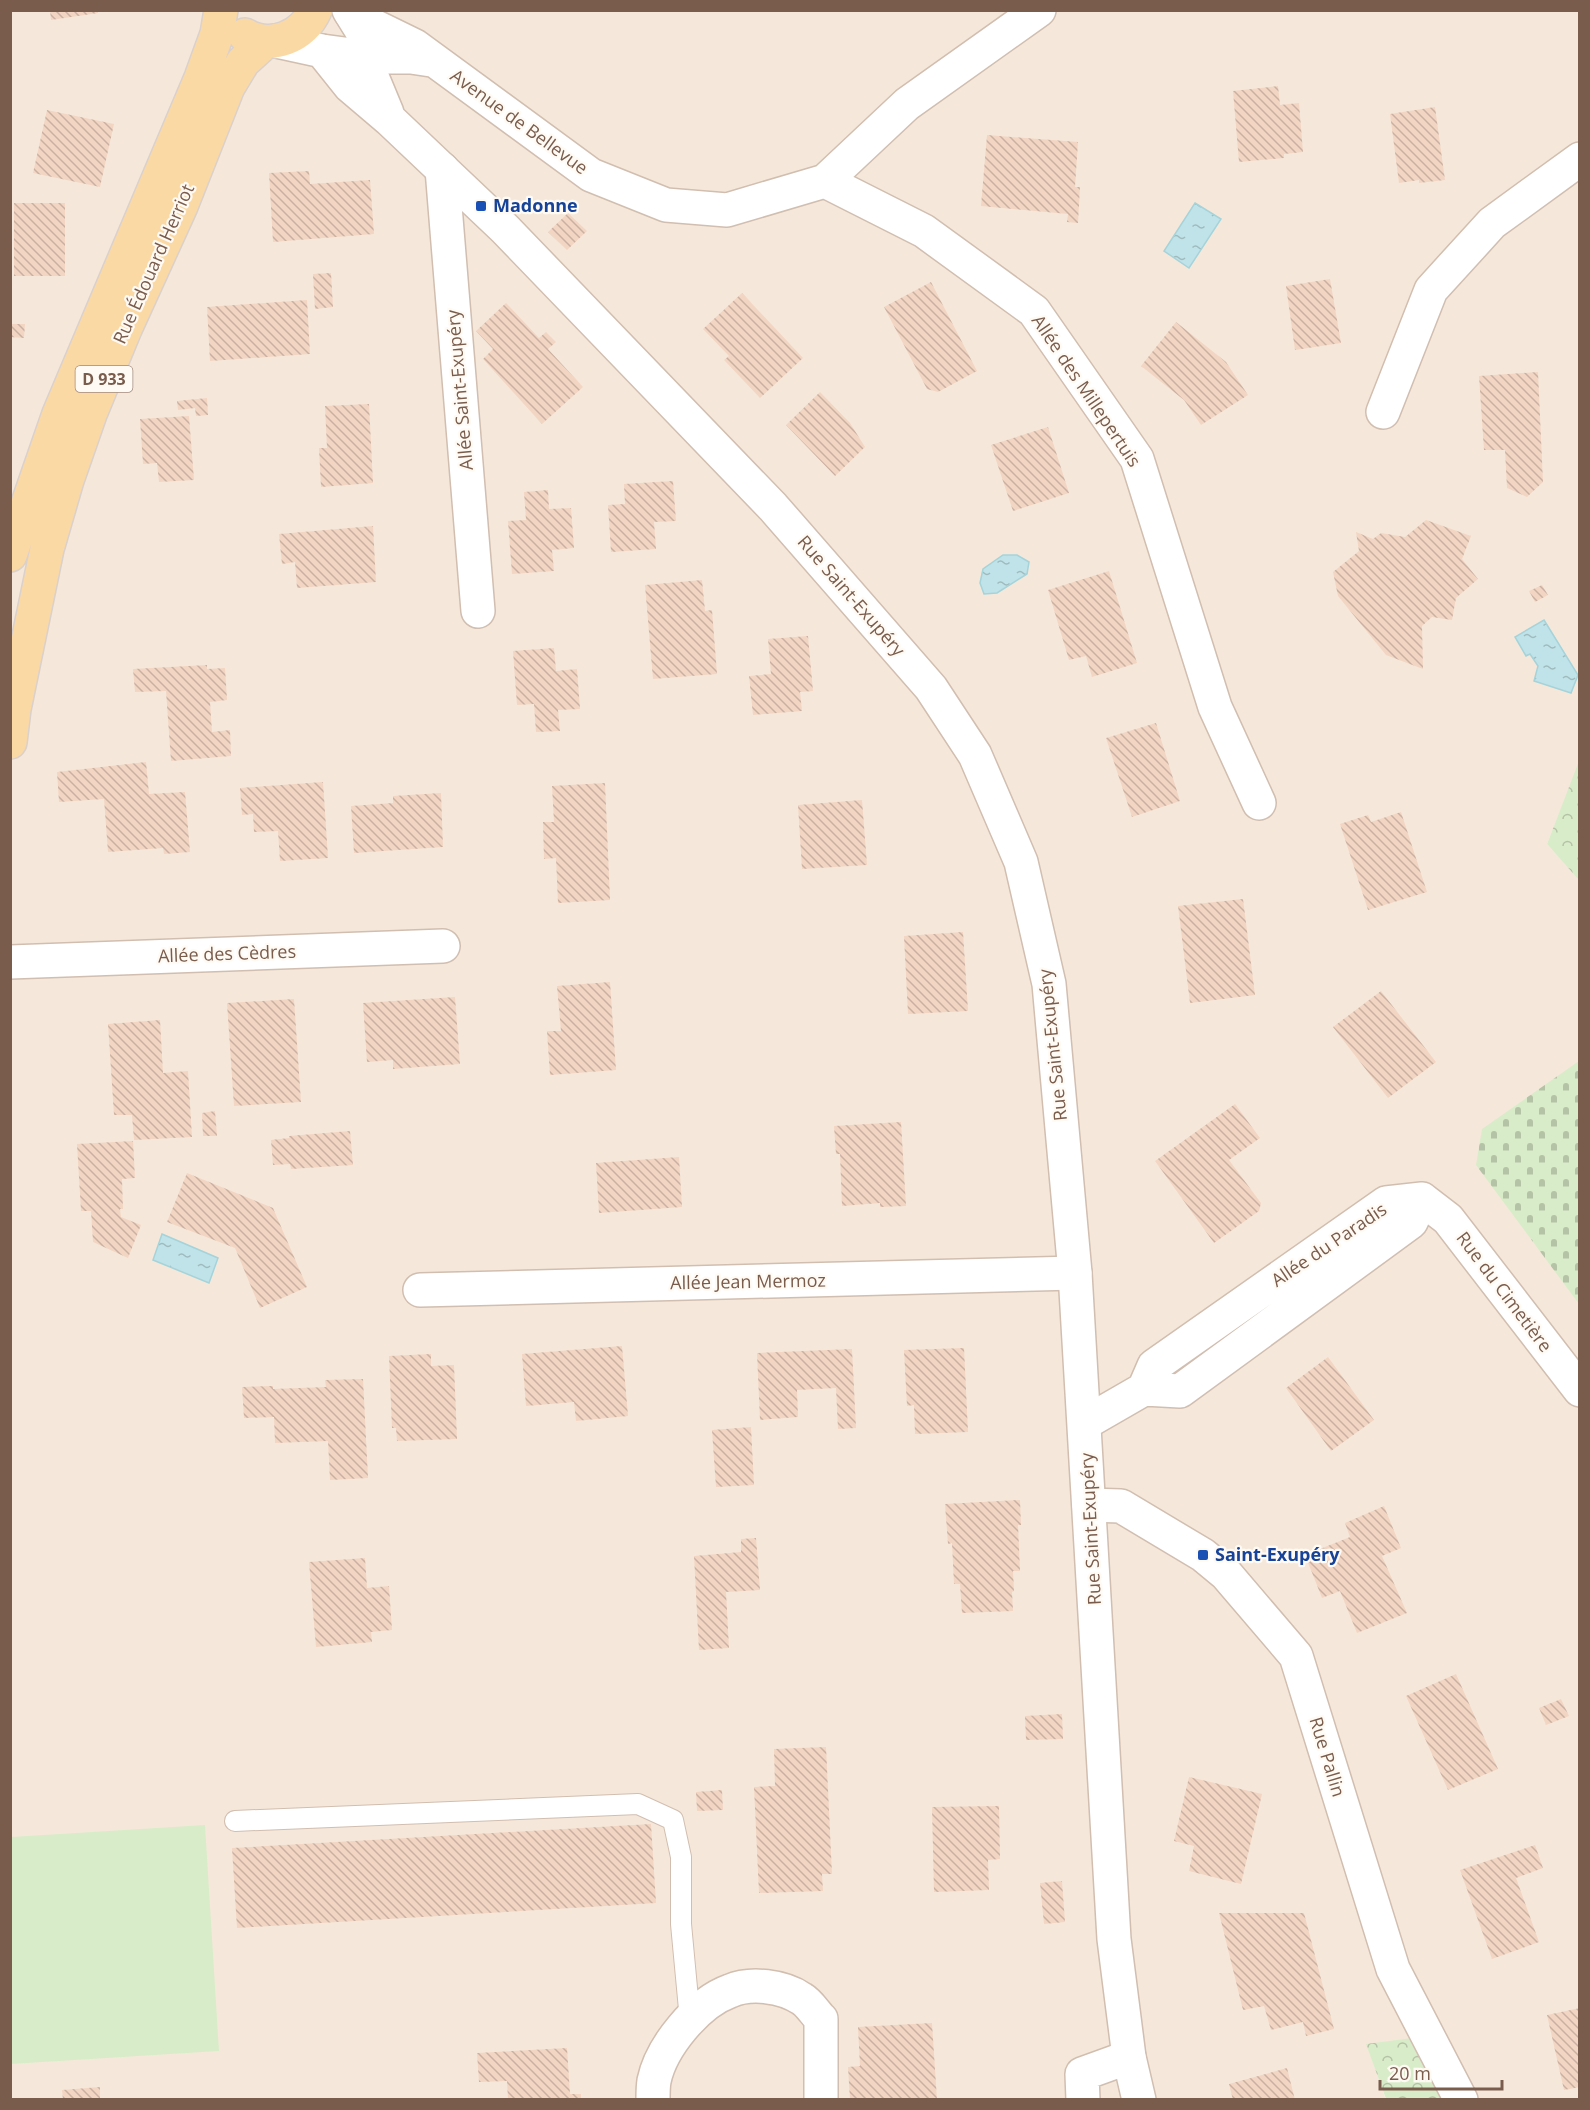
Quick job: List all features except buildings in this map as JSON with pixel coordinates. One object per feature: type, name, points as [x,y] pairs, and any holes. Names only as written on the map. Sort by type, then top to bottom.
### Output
[{"type":"main road","points":[[222,10],[238,32],[251,38],[270,41]]},
{"type":"main road","name":"D 933","points":[[10,555],[59,414],[201,78],[217,34],[222,10]]},
{"type":"main road","name":"Rue Édouard Herriot","points":[[10,742],[14,709],[47,549],[67,480],[90,414],[125,329],[181,206],[228,87],[243,62],[270,41],[291,37],[303,28],[315,10]]},
{"type":"street","name":"Avenue de Bellevue","points":[[350,12],[372,26],[415,46],[591,175],[666,205],[727,210],[825,181],[907,104],[1039,10]]},
{"type":"street","name":"Rue Saint-Exupéry","points":[[350,12],[362,31],[370,72],[390,120]]},
{"type":"street","name":"Avenue de Bellevue","points":[[270,41],[367,57],[411,57],[436,61]]},
{"type":"street","name":"Rue Saint-Exupéry","points":[[322,51],[350,86],[390,120],[504,229],[773,507],[931,688],[975,755],[1022,862],[1049,984],[1075,1273],[1114,1939],[1129,2057],[1139,2100]]},
{"type":"street","points":[[1383,412],[1431,290],[1492,223],[1580,159]]},
{"type":"street","name":"Allée Saint-Exupéry","points":[[442,169],[478,611]]},
{"type":"street","name":"Allée des Millepertuis","points":[[825,181],[924,231],[1034,311],[1137,459],[1215,706],[1259,804]]},
{"type":"street","name":"Allée des Cèdres","points":[[10,962],[443,946]]},
{"type":"street","name":"Allée du Paradis","points":[[1085,1423],[1144,1389],[1154,1366],[1386,1203],[1422,1199]]},
{"type":"street","name":"Rue du Cimetière","points":[[1422,1199],[1448,1219],[1580,1390]]},
{"type":"street","name":"Allée Jean Mermoz","points":[[420,1290],[1075,1273]]},
{"type":"street","name":"Rue Pallin","points":[[1089,1505],[1121,1506],[1203,1555],[1226,1574],[1296,1656],[1393,1969],[1461,2100]]},
{"type":"street","points":[[653,2100],[654,2081],[666,2051],[690,2020],[705,2005],[730,1990],[756,1986],[780,1989],[803,1999],[821,2019],[821,2100]]},
{"type":"street","points":[[1083,2100],[1082,2074],[1129,2057]]},
{"type":"lane","points":[[235,1821],[638,1804],[673,1820],[681,1857],[681,1924],[690,2020]]},
{"type":"shaded area","points":[[11,11],[1579,11],[1580,761],[1547,844],[1580,880],[1579,2099],[1443,2099],[1367,2044],[1386,2100],[11,2100]]},
{"type":"green space","points":[[1579,761],[1579,880],[1547,844]]},
{"type":"green space","points":[[1579,1061],[1579,1304],[1476,1165],[1482,1129]]},
{"type":"green space","points":[[205,1825],[219,2051],[11,2064],[11,1837]]},
{"type":"green space","points":[[1412,2038],[1443,2099],[1386,2099],[1366,2044]]},
{"type":"water","points":[[1195,203],[1221,219],[1189,268],[1164,251]]},
{"type":"water","points":[[1003,555],[1017,555],[1029,562],[1027,574],[997,593],[984,594],[980,583],[983,569]]},
{"type":"water","points":[[1544,620],[1578,675],[1571,693],[1534,681],[1538,666],[1530,654],[1526,656],[1515,637]]},
{"type":"water","points":[[162,1234],[218,1258],[209,1283],[153,1260]]},
{"type":"place","name":"Madonne","points":[[481,206]]},
{"type":"place","name":"Saint-Exupéry","points":[[1203,1555]]}]
